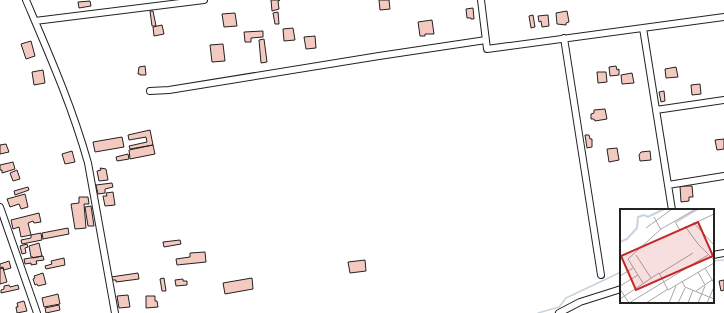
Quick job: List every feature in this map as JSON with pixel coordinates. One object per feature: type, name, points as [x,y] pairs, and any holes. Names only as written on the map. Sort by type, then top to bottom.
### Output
[{"type":"street","points":[[26,0],[61,81],[82,140],[88,163],[115,313]]},
{"type":"street","points":[[35,20],[204,0]]},
{"type":"street","points":[[481,0],[487,49],[724,17]]},
{"type":"street","points":[[643,28],[672,209]]},
{"type":"street","points":[[564,38],[600,275]]},
{"type":"street","points":[[150,91],[169,90],[486,40]]},
{"type":"street","points":[[656,110],[724,100]]},
{"type":"street","points":[[668,185],[724,176]]},
{"type":"street","points":[[0,207],[37,313]]},
{"type":"street","points":[[714,255],[724,253]]},
{"type":"street","points":[[559,313],[580,302],[620,289]]},
{"type":"building","points":[[271,0],[280,0],[278,1],[279,9],[272,11]]},
{"type":"building","points":[[379,0],[389,0],[390,9],[380,10]]},
{"type":"building","points":[[90,1],[91,6],[79,8],[78,2]]},
{"type":"building","points":[[473,8],[474,19],[467,18],[466,9]]},
{"type":"building","points":[[150,11],[153,11],[156,26],[152,26]]},
{"type":"building","points":[[567,11],[569,22],[566,23],[566,25],[557,24],[556,13]]},
{"type":"building","points":[[278,12],[279,24],[275,24],[273,13]]},
{"type":"building","points":[[235,13],[237,26],[224,27],[222,14]]},
{"type":"building","points":[[533,15],[535,27],[531,28],[529,16]]},
{"type":"building","points":[[548,15],[549,26],[542,27],[538,16]]},
{"type":"building","points":[[432,20],[434,34],[425,34],[425,36],[420,36],[418,22]]},
{"type":"building","points":[[162,25],[164,34],[154,36],[153,27]]},
{"type":"building","points":[[293,28],[295,40],[284,41],[283,29]]},
{"type":"building","points":[[263,31],[263,37],[251,38],[251,42],[245,42],[244,32]]},
{"type":"building","points":[[315,36],[316,48],[306,49],[304,37]]},
{"type":"building","points":[[264,39],[267,62],[261,63],[259,40]]},
{"type":"building","points":[[31,41],[35,56],[26,59],[21,44]]},
{"type":"building","points":[[223,44],[225,61],[212,62],[210,45]]},
{"type":"building","points":[[145,66],[146,75],[138,74],[139,67]]},
{"type":"building","points":[[616,66],[617,70],[619,69],[619,75],[610,76],[609,67]]},
{"type":"building","points":[[676,67],[678,77],[666,78],[665,69]]},
{"type":"building","points":[[43,70],[45,83],[34,85],[32,72]]},
{"type":"building","points":[[597,72],[606,72],[607,82],[598,83]]},
{"type":"building","points":[[632,73],[634,83],[622,84],[621,75]]},
{"type":"building","points":[[700,84],[701,94],[692,95],[691,85]]},
{"type":"building","points":[[664,91],[665,101],[661,102],[659,92]]},
{"type":"building","points":[[605,109],[607,119],[595,121],[594,119],[591,119],[591,114],[594,113],[594,110]]},
{"type":"building","points":[[150,130],[153,145],[130,149],[129,146],[147,142],[146,137],[129,140],[128,135]]},
{"type":"building","points":[[585,135],[589,135],[590,139],[592,139],[592,147],[587,148]]},
{"type":"building","points":[[122,137],[124,147],[95,152],[93,142]]},
{"type":"building","points":[[724,139],[724,149],[717,150],[715,140]]},
{"type":"building","points":[[6,144],[9,152],[0,154],[0,145]]},
{"type":"building","points":[[153,145],[155,154],[130,159],[129,150]]},
{"type":"building","points":[[617,148],[619,160],[609,162],[607,149]]},
{"type":"building","points":[[72,151],[75,162],[65,164],[62,154]]},
{"type":"building","points":[[650,151],[651,160],[640,161],[639,155],[641,152]]},
{"type":"building","points":[[128,154],[129,159],[117,161],[116,157]]},
{"type":"building","points":[[13,162],[15,169],[2,173],[2,170],[0,170],[0,165]]},
{"type":"building","points":[[100,168],[106,169],[108,180],[99,181],[97,171],[101,170]]},
{"type":"building","points":[[17,170],[20,179],[13,181],[10,173]]},
{"type":"building","points":[[112,183],[113,187],[105,189],[105,193],[98,194],[96,185]]},
{"type":"building","points":[[680,186],[692,186],[693,197],[689,197],[689,201],[681,202]]},
{"type":"building","points":[[28,187],[29,190],[15,195],[14,191]]},
{"type":"building","points":[[113,192],[115,205],[105,206],[103,196],[107,196],[106,193]]},
{"type":"building","points":[[25,194],[28,207],[21,209],[19,204],[10,207],[7,199]]},
{"type":"building","points":[[79,197],[88,197],[89,204],[84,204],[86,228],[75,229],[71,204],[79,203]]},
{"type":"building","points":[[91,206],[94,226],[88,226],[85,207]]},
{"type":"building","points":[[39,213],[41,222],[34,223],[33,221],[28,223],[31,235],[21,237],[19,227],[13,229],[11,220]]},
{"type":"building","points":[[68,228],[69,234],[43,239],[42,233]]},
{"type":"building","points":[[41,233],[42,240],[22,244],[21,240],[31,238],[31,235]]},
{"type":"building","points":[[180,240],[181,244],[164,247],[163,242]]},
{"type":"building","points":[[39,243],[42,256],[33,258],[31,257],[29,246]]},
{"type":"building","points":[[27,244],[28,247],[25,248],[26,253],[22,254],[20,246]]},
{"type":"building","points":[[205,252],[206,262],[177,265],[176,259],[190,257],[190,253]]},
{"type":"building","points":[[43,256],[44,260],[36,261],[37,264],[25,264],[24,259]]},
{"type":"building","points":[[64,258],[65,265],[46,269],[45,266],[52,264],[51,261]]},
{"type":"building","points":[[365,260],[366,271],[350,273],[348,262]]},
{"type":"building","points":[[9,261],[11,268],[4,270],[3,267],[0,268],[0,264]]},
{"type":"building","points":[[3,268],[7,282],[0,284],[0,269]]},
{"type":"building","points":[[43,273],[46,284],[38,286],[37,284],[35,285],[33,279],[35,278],[34,276]]},
{"type":"building","points":[[138,273],[139,279],[116,282],[116,280],[112,280],[111,277]]},
{"type":"building","points":[[164,278],[166,291],[162,291],[160,279]]},
{"type":"building","points":[[252,278],[253,289],[225,294],[223,283]]},
{"type":"building","points":[[183,279],[183,281],[187,281],[187,285],[176,286],[175,280]]},
{"type":"building","points":[[724,280],[724,290],[721,291],[719,281]]},
{"type":"building","points":[[9,285],[10,287],[18,285],[19,289],[1,293],[4,286]]},
{"type":"building","points":[[58,294],[60,304],[44,307],[42,298]]},
{"type":"building","points":[[128,295],[130,307],[119,308],[117,296]]},
{"type":"building","points":[[146,296],[155,296],[155,301],[157,301],[158,307],[146,308]]},
{"type":"building","points":[[24,301],[27,311],[17,313],[17,303]]},
{"type":"building","points":[[59,305],[60,310],[46,313],[45,308]]},
{"type":"waterway","points":[[714,261],[724,260]]},
{"type":"waterway","points":[[538,313],[559,307],[566,298],[620,272]]}]
